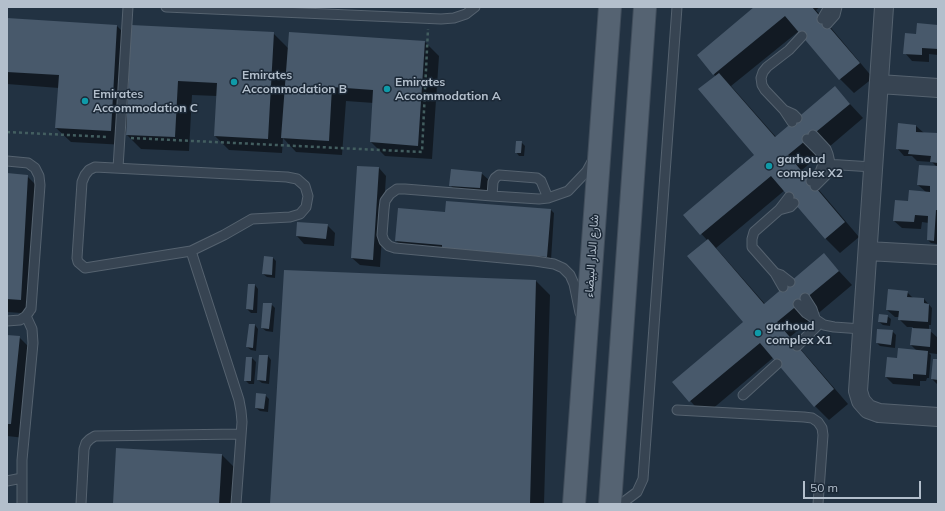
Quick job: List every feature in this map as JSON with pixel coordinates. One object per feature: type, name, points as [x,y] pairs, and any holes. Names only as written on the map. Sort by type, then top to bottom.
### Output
[{"type":"main road","name":"شارع الدار البيضاء","points":[[574,504],[610,7]]},
{"type":"main road","points":[[610,504],[645,7]]},
{"type":"street","points":[[884,7],[858,391],[861,401],[868,409],[878,413],[938,417]]},
{"type":"street","points":[[879,84],[938,88]]},
{"type":"street","points":[[868,251],[938,255]]},
{"type":"lane","points":[[118,168],[128,7]]},
{"type":"lane","points":[[166,7],[223,8],[428,19],[454,18],[466,14],[475,7]]},
{"type":"lane","points":[[621,504],[637,492],[643,479],[677,7]]},
{"type":"lane","points":[[829,7],[825,21],[835,15],[837,7]]},
{"type":"lane","points":[[795,120],[765,90],[761,78],[762,72],[767,67],[804,39]]},
{"type":"lane","points":[[810,137],[826,149],[828,154],[826,175],[813,184]]},
{"type":"lane","points":[[586,341],[574,284],[570,275],[563,268],[535,258],[395,248],[389,246],[384,241],[382,235],[385,201],[390,194],[397,190],[405,189],[492,196],[542,202],[568,191],[578,182],[587,171],[600,144]]},
{"type":"lane","points":[[7,161],[28,164],[35,168],[40,180],[31,309],[26,316],[20,320],[7,321]]},
{"type":"lane","points":[[826,164],[874,167]]},
{"type":"lane","points":[[96,167],[118,168],[287,177],[297,179],[305,186],[308,196],[306,206],[300,214],[290,217],[252,219],[191,251],[85,268],[81,266],[77,258],[82,182],[84,175],[89,170],[96,167]]},
{"type":"lane","points":[[492,196],[493,182],[499,175],[537,178],[541,181],[542,202]]},
{"type":"lane","points":[[787,284],[752,247],[752,239],[754,232],[792,200]]},
{"type":"lane","points":[[191,251],[239,400],[241,411],[241,434],[236,504]]},
{"type":"lane","points":[[802,301],[812,309],[821,322],[862,329]]},
{"type":"lane","points":[[22,504],[22,460],[33,336],[30,322],[26,316]]},
{"type":"lane","points":[[797,346],[821,322]]},
{"type":"lane","points":[[743,395],[777,364]]},
{"type":"lane","points":[[676,410],[812,418],[818,422],[822,428],[823,435],[818,504]]},
{"type":"lane","points":[[82,504],[84,449],[86,443],[95,436],[241,434]]},
{"type":"lane","points":[[7,481],[22,478]]},
{"type":"path","points":[[7,132],[422,152],[428,19]]},
{"type":"building","points":[[754,7],[812,7],[860,63],[839,80],[785,16],[713,75],[697,55]]},
{"type":"building","name":"Emirates Accommodation C","points":[[7,18],[117,25],[111,131],[55,128],[59,75],[7,72]]},
{"type":"building","points":[[917,23],[938,25],[938,49],[922,48],[922,55],[903,54],[905,33],[916,34]]},
{"type":"building","name":"Emirates Accommodation B","points":[[131,25],[274,32],[268,139],[214,136],[217,83],[178,81],[175,137],[126,135]]},
{"type":"building","name":"Emirates Accommodation A","points":[[289,32],[425,41],[418,146],[370,142],[373,90],[332,87],[329,141],[281,138]]},
{"type":"building","name":"garhoud complex X2","points":[[719,73],[775,137],[835,86],[850,104],[788,155],[845,222],[825,239],[771,176],[700,235],[683,215],[754,155],[698,89]]},
{"type":"building","points":[[898,123],[916,125],[916,132],[938,133],[938,163],[930,162],[931,156],[908,154],[909,150],[896,149]]},
{"type":"building","points":[[516,141],[522,141],[521,153],[515,153]]},
{"type":"building","points":[[919,165],[938,166],[938,210],[936,210],[934,241],[927,240],[928,216],[915,215],[914,222],[893,221],[895,200],[908,201],[909,190],[930,192],[930,186],[917,185]]},
{"type":"building","points":[[357,166],[379,167],[373,260],[351,258]]},
{"type":"building","points":[[451,169],[482,172],[480,188],[449,186]]},
{"type":"building","points":[[7,173],[28,175],[21,300],[7,299]]},
{"type":"building","points":[[446,201],[551,209],[547,257],[442,249],[442,245],[395,241],[398,208],[445,212]]},
{"type":"building","points":[[297,222],[328,224],[326,239],[296,236]]},
{"type":"building","name":"garhoud complex X1","points":[[708,239],[764,304],[824,253],[839,271],[777,322],[834,389],[814,407],[760,343],[689,402],[672,382],[743,322],[687,256]]},
{"type":"building","points":[[264,256],[273,257],[272,275],[262,274]]},
{"type":"building","points":[[284,270],[536,280],[530,504],[270,504]]},
{"type":"building","points":[[248,284],[255,284],[253,310],[246,309]]},
{"type":"building","points":[[888,289],[908,291],[907,297],[924,298],[924,303],[929,304],[928,322],[898,320],[899,311],[886,310]]},
{"type":"building","points":[[263,303],[272,303],[269,329],[261,328]]},
{"type":"building","points":[[879,314],[888,315],[887,323],[878,322]]},
{"type":"building","points":[[249,324],[255,324],[253,348],[246,347]]},
{"type":"building","points":[[912,328],[931,329],[930,347],[910,345]]},
{"type":"building","points":[[877,329],[893,330],[891,345],[876,343]]},
{"type":"building","points":[[7,335],[20,336],[11,424],[7,424]]},
{"type":"building","points":[[898,348],[928,351],[926,375],[913,374],[913,379],[885,377],[887,357],[897,358]]},
{"type":"building","points":[[259,355],[268,355],[266,381],[257,380]]},
{"type":"building","points":[[246,357],[252,357],[251,381],[244,381]]},
{"type":"building","points":[[933,359],[938,359],[938,380],[931,379]]},
{"type":"building","points":[[256,393],[266,394],[264,409],[255,408]]},
{"type":"building","points":[[116,448],[222,454],[219,504],[113,504]]},
{"type":"place","name":"Emirates Accommodation B","points":[[234,82]]},
{"type":"place","name":"Emirates Accommodation A","points":[[387,89]]},
{"type":"place","name":"Emirates Accommodation C","points":[[85,101]]},
{"type":"place","name":"garhoud complex X2","points":[[769,166]]},
{"type":"place","name":"garhoud complex X1","points":[[758,333]]}]
